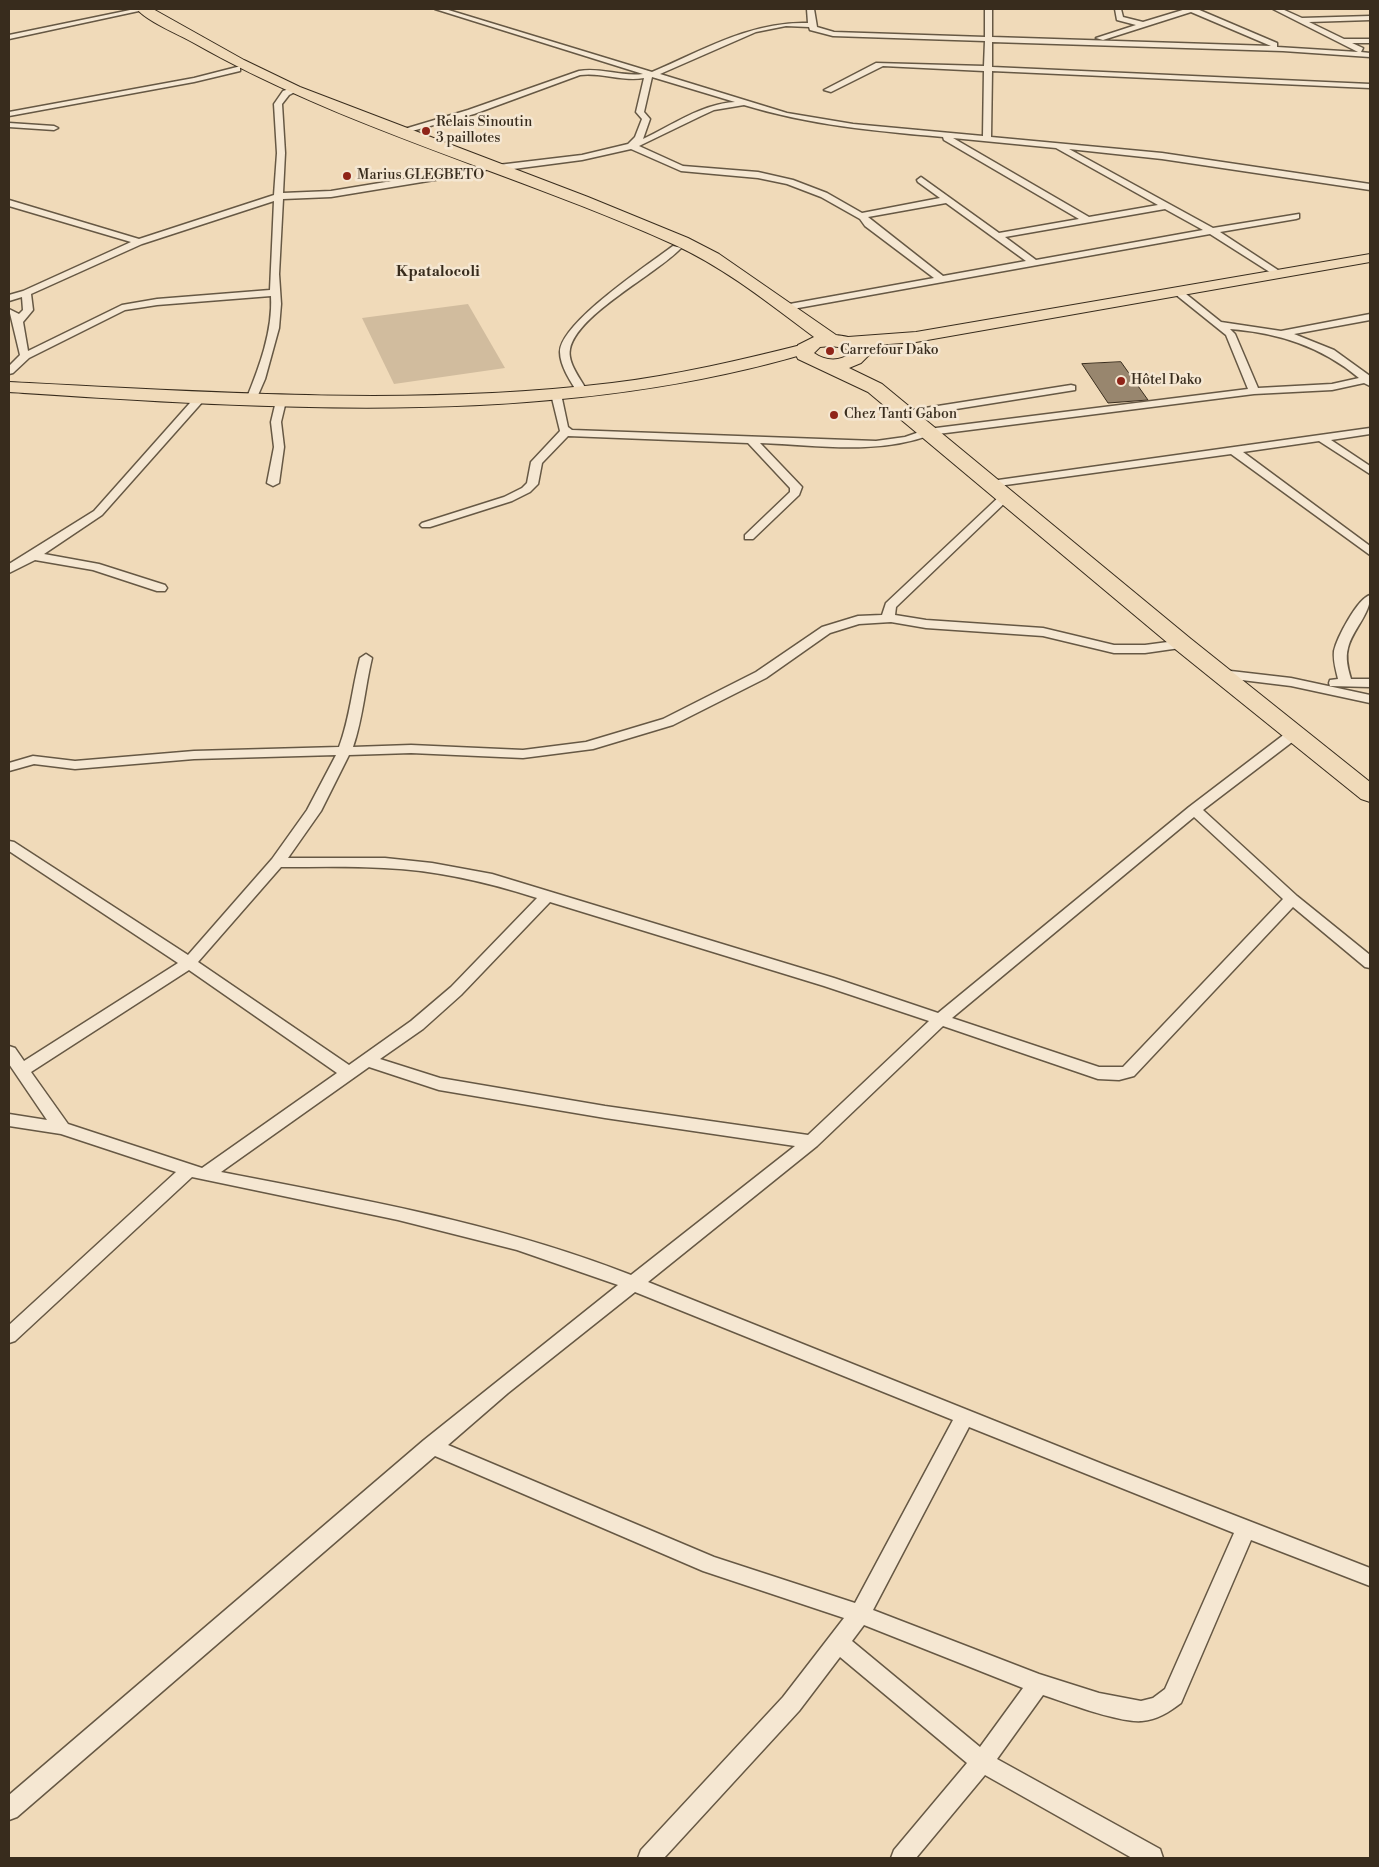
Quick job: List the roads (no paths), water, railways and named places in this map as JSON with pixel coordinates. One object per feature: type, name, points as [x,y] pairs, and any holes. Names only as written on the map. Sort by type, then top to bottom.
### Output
[{"type":"highway","points":[[138,9],[237,69],[290,92],[490,169],[642,224],[682,242],[712,258],[850,348],[875,388]]},
{"type":"highway","points":[[138,9],[290,92],[404,132],[651,236],[676,248],[741,288],[814,354],[875,388],[1183,644],[1370,794]]},
{"type":"highway","points":[[814,354],[850,348]]},
{"type":"highway","points":[[814,354],[847,363],[850,348]]},
{"type":"main road","points":[[850,348],[1369,259]]},
{"type":"main road","points":[[9,387],[251,400],[428,402],[582,392],[676,380],[814,354]]},
{"type":"street","points":[[9,37],[138,9]]},
{"type":"street","points":[[438,9],[786,115],[941,135],[1162,156],[1370,188]]},
{"type":"street","points":[[810,9],[813,28],[833,34],[1283,49],[1369,54]]},
{"type":"street","points":[[987,139],[989,9]]},
{"type":"street","points":[[1118,9],[1120,18],[1144,25]]},
{"type":"street","points":[[1090,42],[1192,9],[1283,49]]},
{"type":"street","points":[[1276,9],[1369,54]]},
{"type":"street","points":[[1300,20],[1370,18]]},
{"type":"street","points":[[404,132],[471,112],[580,73],[595,72],[631,78],[651,74],[754,30],[786,24],[813,25]]},
{"type":"street","points":[[1343,41],[1370,41]]},
{"type":"street","points":[[828,90],[876,65],[883,64],[1370,86]]},
{"type":"street","points":[[9,114],[194,80],[237,69]]},
{"type":"street","points":[[632,146],[639,138],[646,118],[640,112],[651,74]]},
{"type":"street","points":[[251,400],[260,379],[274,328],[274,274],[281,153],[278,104],[290,92]]},
{"type":"street","points":[[9,298],[26,293],[140,242],[279,196],[338,193],[592,155],[632,146],[664,133],[710,108],[753,104]]},
{"type":"street","points":[[9,125],[54,128]]},
{"type":"street","points":[[941,135],[1088,220]]},
{"type":"street","points":[[632,146],[681,168],[758,175],[790,182],[824,195],[863,217],[868,224],[940,279]]},
{"type":"street","points":[[1057,146],[1167,206],[1279,274]]},
{"type":"street","points":[[920,180],[1033,262]]},
{"type":"street","points":[[863,217],[866,214],[946,200]]},
{"type":"street","points":[[9,203],[140,242]]},
{"type":"street","points":[[997,236],[1167,206]]},
{"type":"street","points":[[787,307],[1296,216]]},
{"type":"street","points":[[582,392],[565,355],[568,340],[608,299],[676,248]]},
{"type":"street","points":[[1178,292],[1220,325],[1234,341],[1254,391]]},
{"type":"street","points":[[18,321],[28,310],[26,293]]},
{"type":"street","points":[[9,371],[25,356],[122,308],[157,302],[275,293]]},
{"type":"street","points":[[9,312],[17,318],[25,356]]},
{"type":"street","points":[[1279,334],[1370,317]]},
{"type":"street","points":[[1220,325],[1279,334],[1326,350],[1369,381]]},
{"type":"street","points":[[426,525],[508,499],[526,490],[532,484],[537,462],[565,432],[752,441],[876,444],[908,440],[928,432],[1254,391],[1332,387],[1369,381]]},
{"type":"street","points":[[906,414],[1071,388]]},
{"type":"street","points":[[556,394],[565,432]]},
{"type":"street","points":[[9,569],[33,556],[98,513],[201,397]]},
{"type":"street","points":[[273,483],[279,447],[276,422],[281,401]]},
{"type":"street","points":[[891,618],[888,614],[890,606],[948,553],[998,490],[1233,450],[1370,431]]},
{"type":"street","points":[[1321,438],[1370,471]]},
{"type":"street","points":[[749,537],[795,493],[796,487],[752,441]]},
{"type":"street","points":[[1233,450],[1370,551]]},
{"type":"street","points":[[33,556],[95,567],[161,588]]},
{"type":"street","points":[[1345,683],[1339,659],[1340,647],[1364,604],[1370,599]]},
{"type":"street","points":[[9,767],[33,760],[76,764],[194,755],[411,749],[523,754],[588,746],[649,729],[698,708],[761,675],[826,630],[858,620],[891,618],[926,624],[1043,632],[1114,649],[1145,650],[1183,644]]},
{"type":"street","points":[[22,1070],[189,963],[277,862],[314,811],[344,752],[353,728],[358,686],[366,658]]},
{"type":"street","points":[[1222,674],[1291,682],[1370,699]]},
{"type":"street","points":[[1291,682],[1370,683]]},
{"type":"street","points":[[9,1809],[431,1446],[811,1142],[940,1020],[1194,810],[1295,733]]},
{"type":"street","points":[[1194,810],[1292,899],[1370,963]]},
{"type":"street","points":[[9,845],[189,963],[349,1073]]},
{"type":"street","points":[[277,862],[385,863],[432,868],[492,879],[829,982],[1098,1073],[1119,1074],[1128,1072],[1292,899]]},
{"type":"street","points":[[9,1336],[196,1173],[368,1061],[417,1025],[456,991],[547,896]]},
{"type":"street","points":[[9,1052],[62,1128]]},
{"type":"street","points":[[368,1061],[440,1084],[605,1112],[811,1142]]},
{"type":"street","points":[[9,1120],[62,1128],[196,1173],[398,1213],[518,1242],[634,1282],[965,1417],[1370,1577]]},
{"type":"street","points":[[649,1858],[791,1704],[840,1644],[860,1614],[965,1417]]},
{"type":"street","points":[[431,1446],[710,1565],[860,1614],[1039,1684],[1099,1703],[1132,1710],[1142,1711],[1158,1707],[1173,1696],[1246,1529]]},
{"type":"street","points":[[840,1644],[982,1762],[1152,1857]]},
{"type":"street","points":[[902,1858],[982,1762],[1039,1684]]},
{"type":"place","name":"Relais Sinoutin 3 paillotes","points":[[426,131]]},
{"type":"place","name":"Marius GLEGBETO","points":[[347,176]]},
{"type":"place","name":"Carrefour Dako","points":[[830,351]]},
{"type":"place","name":"Hôtel Dako","points":[[1121,381]]},
{"type":"place","name":"Chez Tanti Gabon","points":[[834,415]]},
{"type":"district","name":"Kpatalocoli","points":[[438,272]]}]
